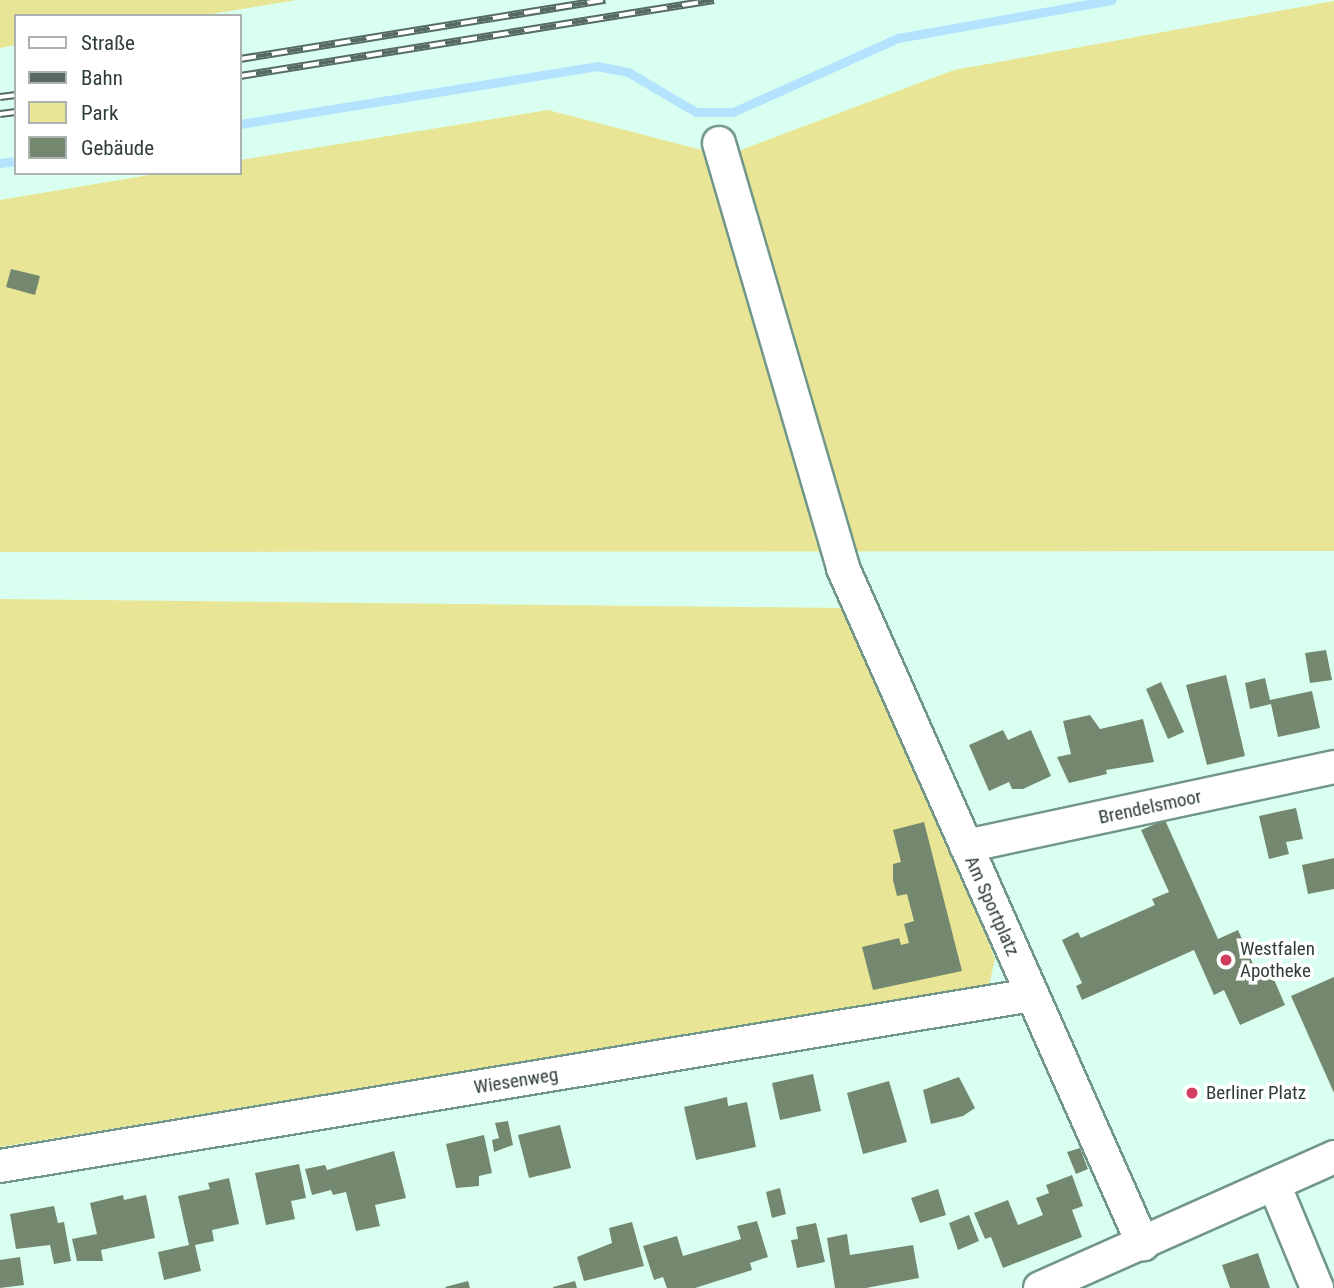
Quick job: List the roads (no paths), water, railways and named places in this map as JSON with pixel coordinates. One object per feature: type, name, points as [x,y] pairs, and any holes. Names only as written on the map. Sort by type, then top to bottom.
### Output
[{"type":"street","name":"Am Sportplatz","points":[[719,143],[844,568],[1143,1244]]},
{"type":"street","name":"Brendelsmoor","points":[[966,846],[1334,767]]},
{"type":"street","name":"Wiesenweg","points":[[0,1166],[1032,995]]},
{"type":"street","points":[[1040,1288],[1334,1157]]},
{"type":"street","points":[[1274,1184],[1317,1288]]},
{"type":"waterway","points":[[242,124],[597,66],[628,72],[696,112],[733,112],[898,38],[1112,0]]},
{"type":"waterway","points":[[0,163],[14,161]]},
{"type":"railway","points":[[242,59],[605,0]]},
{"type":"railway","points":[[242,76],[714,0]]},
{"type":"railway","points":[[0,97],[14,95]]},
{"type":"railway","points":[[0,114],[14,112]]},
{"type":"place","name":"Westfalen Apotheke","points":[[1226,960]]},
{"type":"place","name":"Berliner Platz","points":[[1192,1093]]}]
